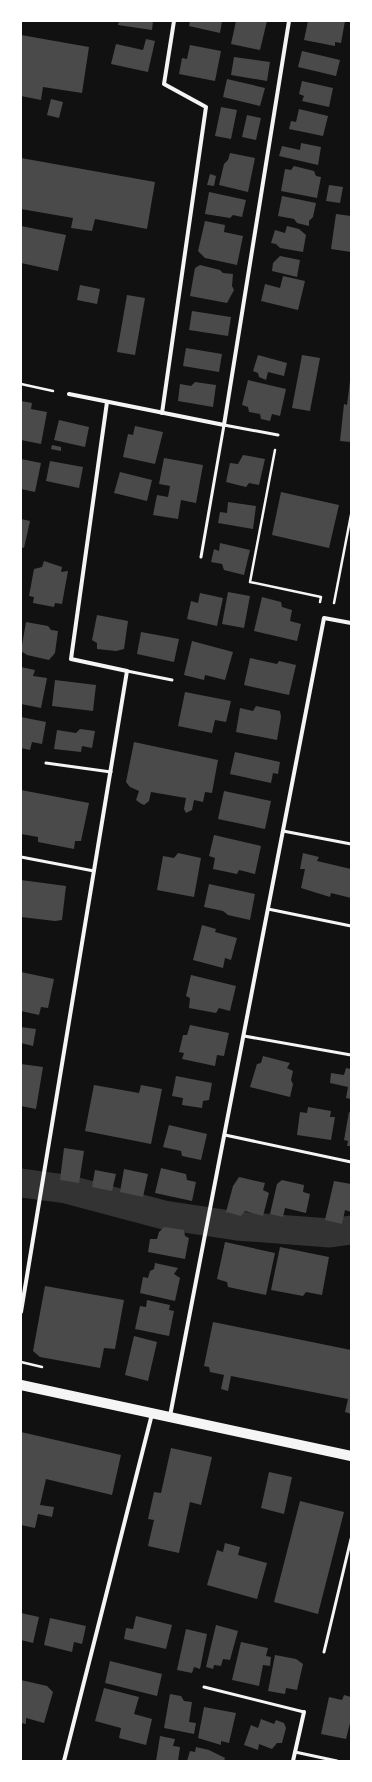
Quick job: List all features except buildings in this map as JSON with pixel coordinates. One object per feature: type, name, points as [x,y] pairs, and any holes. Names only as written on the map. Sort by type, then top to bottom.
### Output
[{"type":"main road","points":[[21,1385],[351,1456]]},
{"type":"street","points":[[162,413],[206,108],[164,84],[174,21]]},
{"type":"street","points":[[70,394],[224,425],[289,21]]},
{"type":"street","points":[[21,1312],[127,671],[71,659],[108,402]]},
{"type":"street","points":[[170,1416],[206,1236],[324,618],[351,623]]},
{"type":"street","points":[[64,1761],[152,1412]]},
{"type":"street","points":[[293,1761],[304,1712]]},
{"type":"lane","points":[[201,557],[224,425],[278,435]]},
{"type":"lane","points":[[127,671],[172,680]]},
{"type":"lane","points":[[46,763],[110,772]]},
{"type":"lane","points":[[283,831],[351,844]]},
{"type":"lane","points":[[21,857],[94,871]]},
{"type":"lane","points":[[268,909],[351,926]]},
{"type":"lane","points":[[244,1036],[351,1055]]},
{"type":"lane","points":[[225,1135],[351,1162]]},
{"type":"lane","points":[[324,1652],[351,1539]]},
{"type":"lane","points":[[204,1687],[304,1712]]},
{"type":"lane","points":[[295,1752],[337,1761]]},
{"type":"path","points":[[21,384],[70,394]]},
{"type":"path","points":[[278,435],[250,582],[321,597],[319,606],[324,618]]},
{"type":"path","points":[[330,619],[351,515]]},
{"type":"path","points":[[21,1362],[42,1367]]},
{"type":"waterway","points":[[21,1183],[66,1189],[164,1215],[237,1226],[330,1233],[351,1230]]}]
